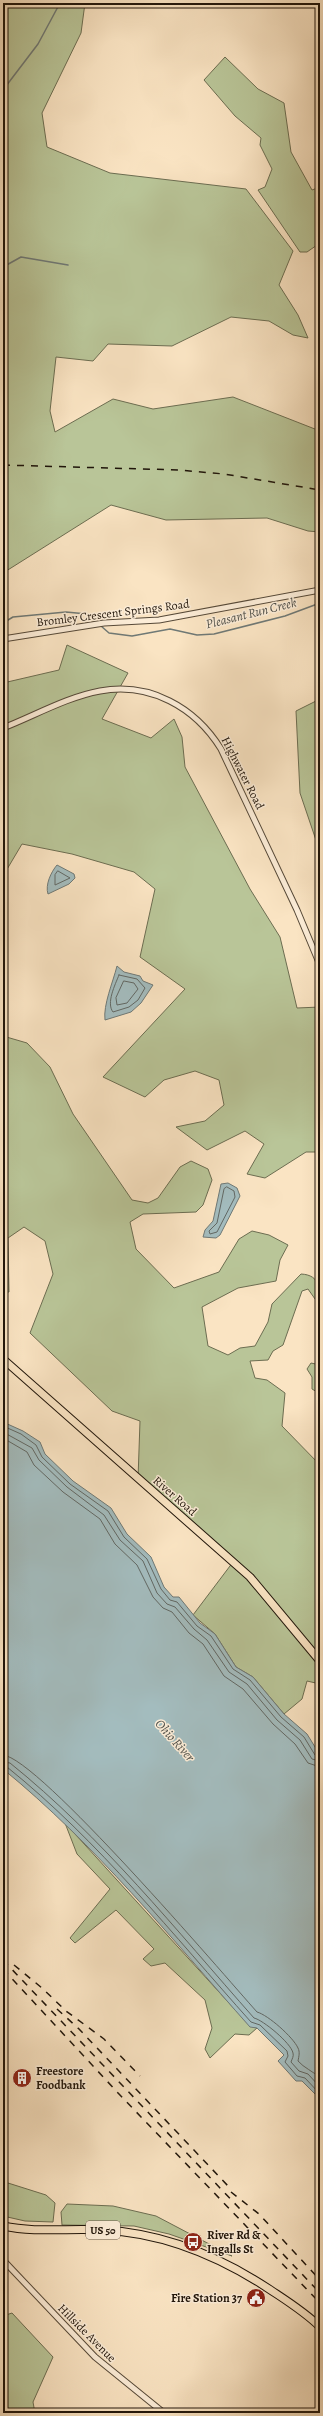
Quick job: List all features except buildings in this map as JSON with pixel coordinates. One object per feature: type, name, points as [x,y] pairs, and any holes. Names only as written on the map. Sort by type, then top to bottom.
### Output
[{"type":"main road","name":"River Road","points":[[3,1360],[250,1577],[320,1661]]},
{"type":"main road","name":"US 50","points":[[3,2226],[29,2230],[103,2230],[142,2235],[176,2244],[214,2257],[249,2276],[304,2313],[320,2327]]},
{"type":"street","name":"Bromley Crescent Springs Road","points":[[3,639],[104,623],[159,620],[320,590]]},
{"type":"street","name":"Highwater Road","points":[[3,728],[82,697],[110,690],[145,692],[174,702],[188,711],[211,733],[221,749],[297,910],[320,965]]},
{"type":"street","name":"Hillside Avenue","points":[[3,2260],[95,2357],[164,2413]]},
{"type":"green space","points":[[3,3],[85,3],[81,33],[42,113],[47,147],[110,173],[246,189],[293,251],[279,285],[298,315],[308,338],[293,335],[269,321],[231,317],[172,346],[108,344],[93,361],[56,357],[50,411],[55,432],[113,399],[153,409],[233,397],[320,431],[320,532],[308,531],[267,518],[166,520],[111,505],[3,573]]},
{"type":"green space","points":[[225,57],[258,89],[284,103],[291,152],[312,190],[320,187],[320,243],[307,252],[300,252],[258,190],[265,187],[272,169],[260,145],[261,138],[235,116],[204,80]]},
{"type":"green space","points":[[67,645],[128,673],[102,719],[151,738],[174,719],[182,737],[185,767],[250,889],[280,937],[297,1008],[320,1007],[320,1152],[306,1152],[265,1178],[247,1174],[264,1144],[245,1131],[207,1150],[176,1127],[205,1121],[224,1105],[219,1080],[195,1071],[164,1080],[145,1097],[103,1077],[185,989],[140,957],[155,889],[134,872],[72,854],[22,844],[3,876],[3,683],[59,670]]},
{"type":"green space","points":[[320,699],[320,852],[300,793],[296,711]]},
{"type":"green space","points":[[3,1036],[27,1043],[50,1067],[73,1114],[132,1200],[148,1203],[158,1198],[180,1167],[191,1161],[208,1169],[212,1180],[203,1205],[196,1212],[143,1214],[130,1222],[136,1249],[174,1288],[219,1272],[239,1239],[252,1231],[269,1235],[288,1245],[280,1260],[276,1281],[238,1288],[202,1307],[208,1346],[228,1355],[240,1348],[255,1346],[268,1322],[272,1304],[301,1274],[312,1277],[318,1284],[320,1306],[308,1289],[302,1291],[283,1345],[273,1351],[268,1360],[250,1361],[255,1378],[267,1380],[285,1393],[282,1426],[320,1465],[320,1684],[307,1681],[302,1699],[284,1714],[253,1677],[236,1667],[215,1634],[193,1615],[233,1562],[138,1479],[140,1421],[112,1411],[30,1333],[53,1274],[45,1241],[24,1227],[8,1238],[9,1292],[3,1292]]},
{"type":"green space","points":[[311,1363],[320,1365],[320,1388],[317,1392],[312,1389],[312,1377],[307,1369]]},
{"type":"green space","points":[[65,1823],[250,2026],[257,2028],[249,2035],[235,2034],[210,2058],[205,2049],[212,2028],[205,2000],[165,1963],[151,1966],[143,1959],[154,1949],[116,1910],[75,1943],[70,1938],[110,1889],[77,1854]]},
{"type":"green space","points":[[3,2179],[8,2183],[46,2195],[55,2203],[53,2222],[25,2221],[3,2216]]},
{"type":"green space","points":[[67,2204],[113,2206],[156,2216],[232,2256],[169,2234],[134,2226],[62,2225],[61,2212]]},
{"type":"green space","points":[[12,2313],[53,2357],[33,2402],[35,2413],[3,2413],[3,2316]]},
{"type":"water","points":[[57,865],[74,874],[75,878],[69,884],[48,894],[47,887],[49,879]]},
{"type":"water","points":[[117,966],[124,972],[140,976],[143,981],[153,985],[141,1003],[131,1012],[105,1020],[105,1007]]},
{"type":"water","points":[[228,1183],[237,1188],[240,1196],[220,1235],[216,1238],[203,1237],[205,1230],[213,1221],[221,1184]]},
{"type":"water","name":"Ohio River","points":[[3,1422],[23,1431],[40,1442],[45,1454],[73,1481],[111,1508],[127,1534],[151,1557],[164,1587],[173,1597],[179,1597],[200,1623],[215,1634],[236,1667],[253,1677],[284,1714],[307,1734],[320,1755],[320,2099],[302,2081],[296,2081],[278,2061],[284,2055],[257,2028],[250,2027],[101,1860],[37,1798],[3,1769]]},
{"type":"waterway","points":[[3,90],[38,44],[60,3]]},
{"type":"waterway","points":[[3,267],[21,257],[68,265]]},
{"type":"waterway","name":"Pleasant Run Creek","points":[[101,626],[109,633],[132,636],[170,629],[197,635],[214,634],[285,616],[320,603]]},
{"type":"waterway","name":"Pleasant Run Creek","points":[[3,623],[13,617],[66,612],[87,614],[96,622]]},
{"type":"railway","points":[[3,465],[179,470],[224,474],[320,490]]},
{"type":"railway","points":[[3,1960],[320,2293]]},
{"type":"railway","points":[[14,1965],[42,1988],[66,2011],[104,2039],[140,2076]]},
{"type":"railway","points":[[3,1969],[119,2094],[320,2303]]},
{"type":"railway","points":[[57,2009],[79,2029],[229,2187]]},
{"type":"railway","points":[[231,2192],[259,2214],[320,2280]]},
{"type":"place","name":"Freestore Foodbank","points":[[22,2078]]},
{"type":"place","name":"River Rd & Ingalls St","points":[[193,2242]]},
{"type":"place","name":"Fire Station 37","points":[[256,2298]]}]
